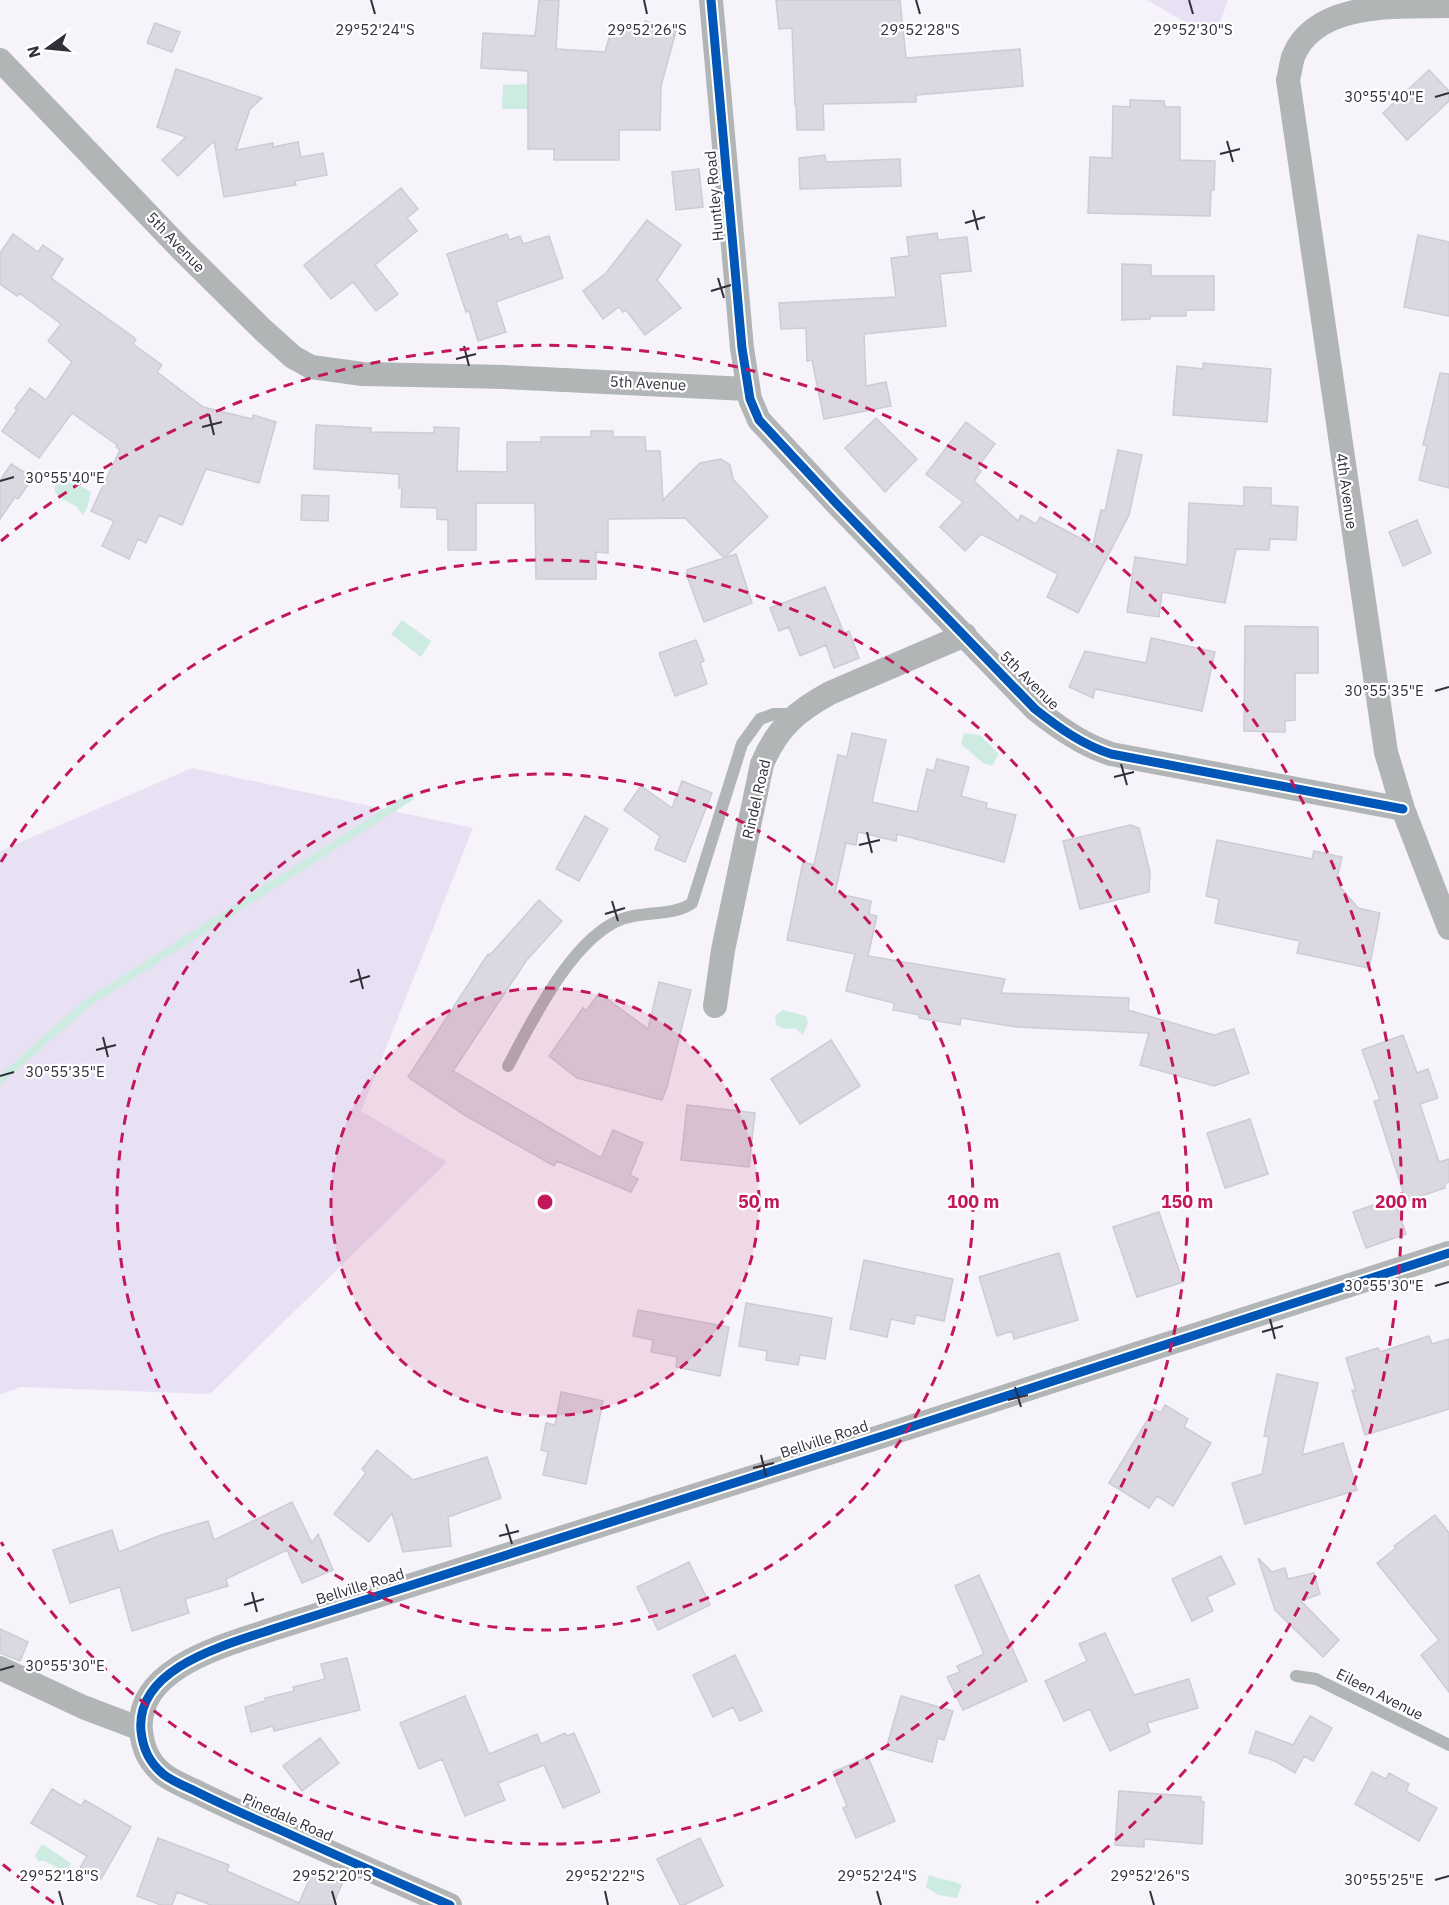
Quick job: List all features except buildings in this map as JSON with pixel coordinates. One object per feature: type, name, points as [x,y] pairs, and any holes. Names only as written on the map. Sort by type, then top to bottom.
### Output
[{"type":"street","name":"Huntley Road","points":[[711,0],[747,389]]},
{"type":"street","name":"4th Avenue","points":[[1449,6],[1375,7],[1346,14],[1317,28],[1299,46],[1288,80],[1380,721],[1386,752],[1403,809],[1449,928]]},
{"type":"street","name":"5th Avenue","points":[[0,60],[182,250],[263,330],[293,357],[311,367],[363,374],[505,377],[747,389],[754,411],[770,433],[1035,709],[1057,727],[1101,751],[1403,809]]},
{"type":"street","name":"Rindel Road","points":[[715,1006],[723,950],[762,764],[771,743],[782,727],[797,714],[830,693],[965,635]]},
{"type":"street","name":"Bellville Road","points":[[141,1729],[143,1710],[151,1693],[165,1677],[194,1658],[224,1646],[1449,1253]]},
{"type":"street","points":[[0,1668],[83,1707],[141,1729]]},
{"type":"street","name":"Pinedale Road","points":[[141,1729],[146,1754],[165,1776],[231,1809],[450,1905]]},
{"type":"lane","points":[[508,1066],[560,976],[587,944],[607,927],[621,919],[645,913],[683,909],[692,903],[742,744],[752,727],[766,716],[797,714]]},
{"type":"lane","name":"Eileen Avenue","points":[[1296,1676],[1317,1679],[1449,1745]]},
{"type":"shaded area","points":[[1147,0],[1228,0],[1214,39]]},
{"type":"shaded area","points":[[529,84],[528,109],[502,109],[503,85]]},
{"type":"shaded area","points":[[65,477],[91,492],[83,515],[76,506],[59,497],[55,492],[57,482]]},
{"type":"shaded area","points":[[402,620],[431,641],[421,657],[391,634]]},
{"type":"shaded area","points":[[964,733],[980,735],[999,754],[992,766],[983,763],[961,744]]},
{"type":"shaded area","points":[[192,768],[473,828],[361,1111],[447,1162],[210,1394],[20,1387],[0,1395],[0,851]]},
{"type":"shaded area","points":[[783,1010],[806,1016],[808,1023],[803,1035],[795,1028],[785,1029],[776,1025],[775,1016]]},
{"type":"shaded area","points":[[42,1844],[71,1863],[65,1872],[45,1861],[38,1861],[35,1855]]},
{"type":"shaded area","points":[[929,1875],[962,1885],[957,1898],[938,1895],[926,1887]]},
{"type":"waterway","points":[[0,1080],[86,1004],[410,797]]},
{"type":"cycle path","points":[[711,0],[742,348],[750,399],[759,420],[1035,709],[1072,735],[1111,754],[1403,809]]},
{"type":"cycle path","points":[[450,1905],[237,1811],[163,1774],[148,1755],[141,1731],[143,1709],[153,1690],[169,1674],[189,1661],[211,1650],[276,1628],[889,1434],[1449,1253]]}]
